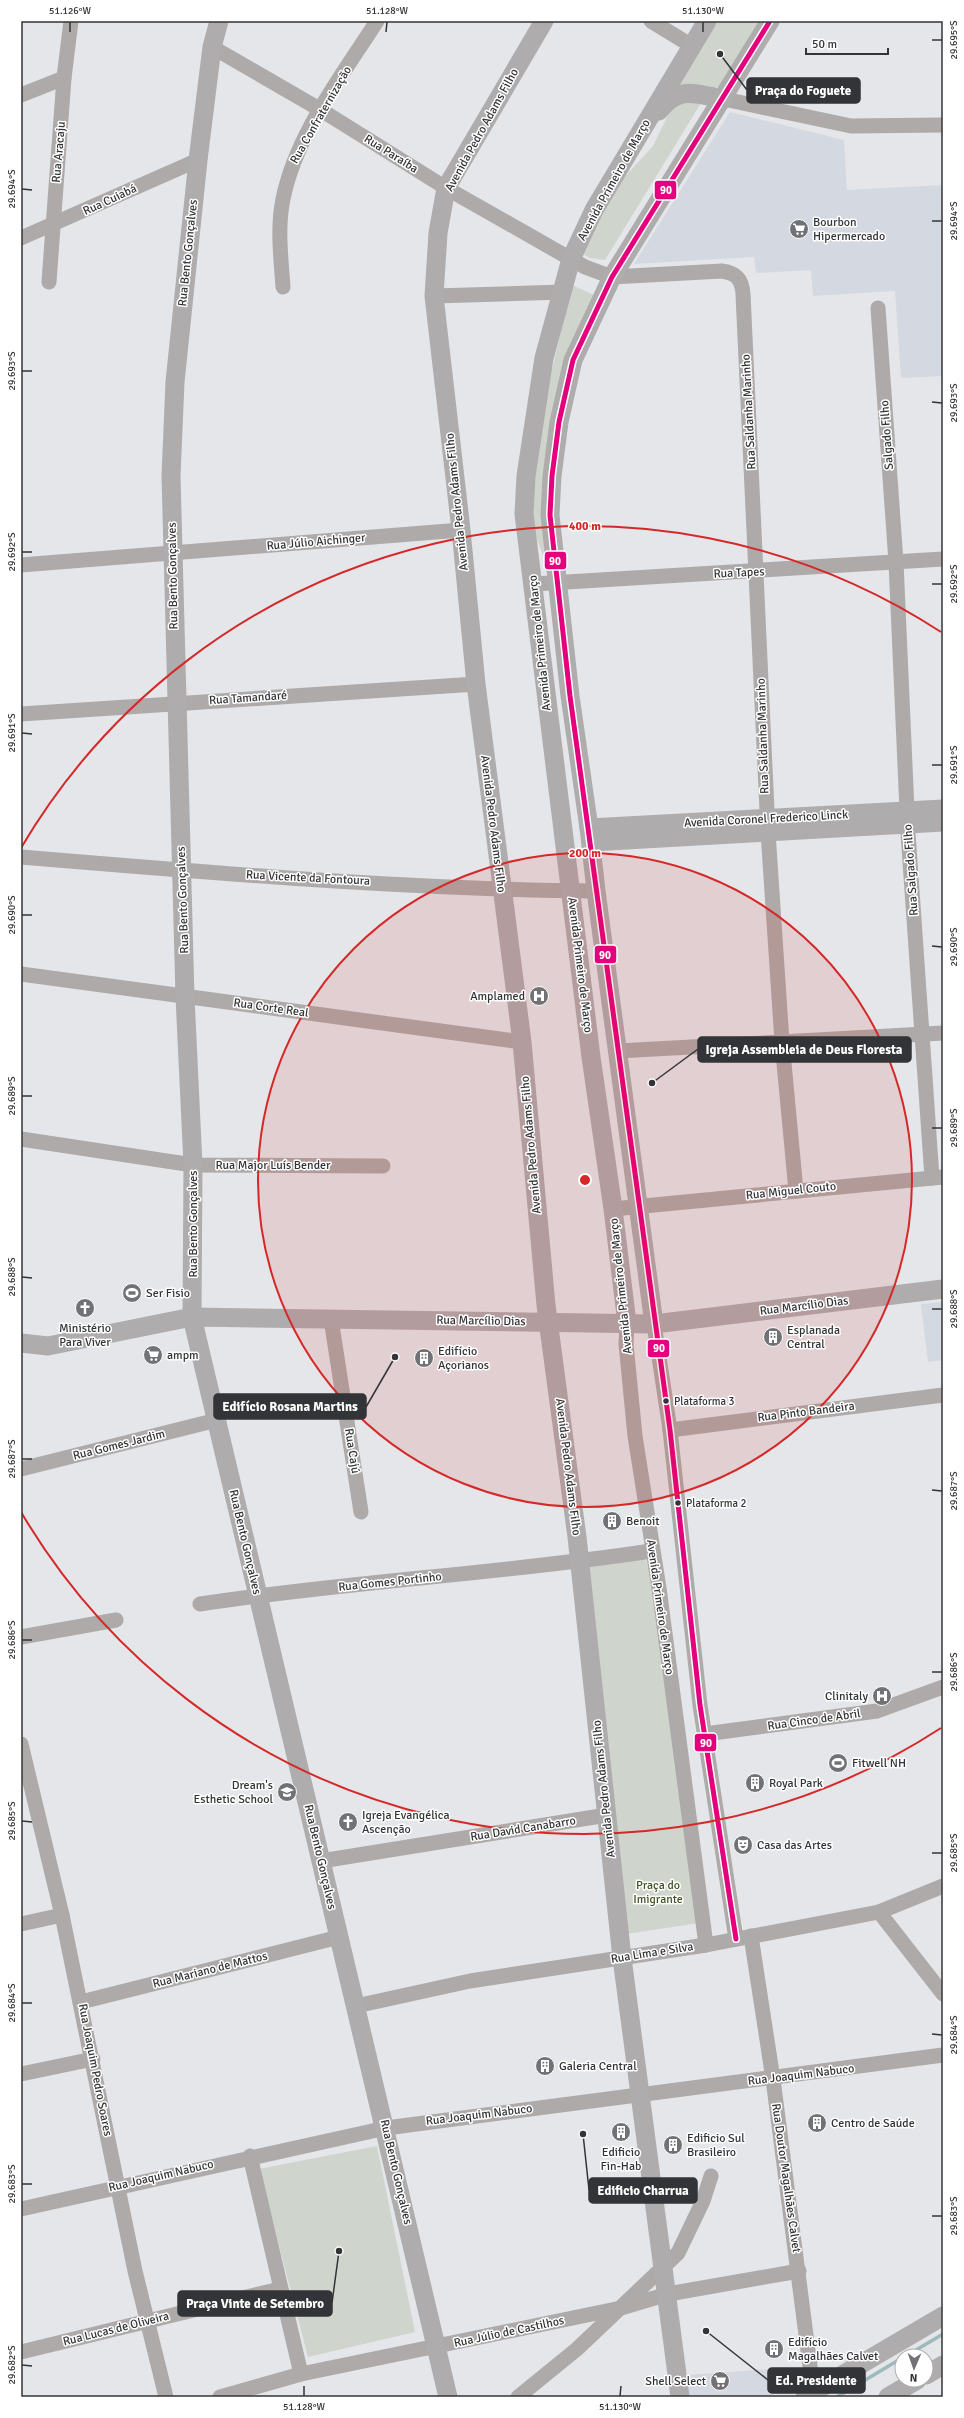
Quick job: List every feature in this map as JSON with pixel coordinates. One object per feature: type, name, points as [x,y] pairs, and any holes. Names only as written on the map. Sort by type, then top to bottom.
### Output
[{"type":"main road","name":"Rua Bento Gonçalves","points":[[207,21],[212,47]]},
{"type":"main road","name":"Rua Bento Gonçalves","points":[[219,21],[212,47],[198,160],[174,400],[171,476],[185,997],[193,1164],[192,1317],[257,1595],[386,2128],[448,2397]]},
{"type":"main road","name":"Avenida Pedro Adams Filho","points":[[544,21],[446,188],[438,233],[434,296],[461,530],[476,684],[501,889],[522,1042],[548,1321],[580,1563],[622,1958],[639,2094],[663,2268],[668,2294],[680,2397]]},
{"type":"main road","name":"Avenida Primeiro de Março","points":[[627,1323],[613,1209],[591,1058],[534,584],[524,514],[526,476],[544,358],[571,259],[594,210],[707,21]]},
{"type":"main road","name":"Avenida Primeiro de Março","points":[[654,1324],[640,1206],[570,696],[550,515],[552,476],[559,422],[573,360],[612,277],[724,99],[770,21]]},
{"type":"main road","points":[[625,158],[671,98],[687,93],[724,99]]},
{"type":"main road","name":"Avenida Coronel Frederico Linck","points":[[907,818],[943,809]]},
{"type":"main road","name":"Avenida Coronel Frederico Linck","points":[[590,835],[907,818],[943,822]]},
{"type":"main road","name":"Rua Marcílio Dias","points":[[21,1343],[48,1346],[192,1317],[548,1321],[654,1324],[943,1289]]},
{"type":"main road","points":[[811,2396],[943,2316]]},
{"type":"main road","points":[[934,2370],[943,2365]]},
{"type":"main road","points":[[888,2397],[903,2388]]},
{"type":"street","name":"Rua Aracaju","points":[[49,282],[64,78],[71,21]]},
{"type":"street","name":"Rua Confraternização","points":[[283,287],[279,227],[282,200],[290,168],[321,110],[377,21]]},
{"type":"street","points":[[651,21],[692,46]]},
{"type":"street","name":"Rua Paraíba","points":[[212,47],[321,110],[446,188],[571,259],[612,277]]},
{"type":"street","points":[[21,95],[64,78]]},
{"type":"street","points":[[724,99],[851,126],[943,124]]},
{"type":"street","name":"Rua Cuiabá","points":[[21,238],[53,226],[198,160]]},
{"type":"street","name":"Rua Saldanha Marinho","points":[[612,277],[731,272],[740,280],[743,294],[767,826],[782,1042],[796,1191]]},
{"type":"street","points":[[434,296],[562,292]]},
{"type":"street","name":"Salgado Filho","points":[[878,308],[896,562]]},
{"type":"street","name":"Rua Júlio Aichinger","points":[[21,565],[461,530]]},
{"type":"street","name":"Rua Tapes","points":[[534,584],[756,572],[943,559]]},
{"type":"street","name":"Rua Salgado Filho","points":[[896,562],[907,818],[922,1034],[938,1177]]},
{"type":"street","name":"Rua Tamandaré","points":[[21,714],[476,684]]},
{"type":"street","name":"Rua Vicente da Fontoura","points":[[21,857],[182,870],[501,889],[596,891]]},
{"type":"street","name":"Rua Corte Real","points":[[21,974],[522,1042]]},
{"type":"street","points":[[618,1051],[943,1033]]},
{"type":"street","name":"Rua Major Luís Bender","points":[[21,1139],[193,1164],[383,1166]]},
{"type":"street","name":"Rua Miguel Couto","points":[[613,1209],[938,1177]]},
{"type":"street","name":"Rua Cajú","points":[[332,1319],[361,1512]]},
{"type":"street","name":"Avenida Primeiro de Março","points":[[627,1323],[626,1344],[635,1436],[651,1551],[659,1588],[706,1945]]},
{"type":"street","name":"Avenida Primeiro de Março","points":[[654,1324],[670,1430],[705,1734],[736,1939]]},
{"type":"street","name":"Rua Pinto Bandeira","points":[[670,1430],[943,1395]]},
{"type":"street","name":"Rua Gomes Jardim","points":[[21,1470],[217,1420]]},
{"type":"street","name":"Rua Gomes Portinho","points":[[200,1604],[257,1595],[580,1563],[651,1551]]},
{"type":"street","points":[[21,1637],[116,1620]]},
{"type":"street","name":"Rua Cinco de Abril","points":[[705,1734],[877,1711],[943,1687]]},
{"type":"street","name":"Rua Joaquim Pedro Soares","points":[[21,1744],[62,1915],[93,2059],[118,2186],[166,2397]]},
{"type":"street","name":"Rua David Canabarro","points":[[321,1861],[606,1815]]},
{"type":"street","name":"Rua Lima e Silva","points":[[356,2006],[470,1981],[706,1945],[879,1912],[943,1886]]},
{"type":"street","points":[[879,1912],[943,1994]]},
{"type":"street","points":[[21,1924],[62,1915]]},
{"type":"street","name":"Rua Doutor Magalhães Calvet","points":[[751,1936],[773,2079],[798,2271],[811,2396]]},
{"type":"street","name":"Rua Mariano de Mattos","points":[[81,2002],[339,1937]]},
{"type":"street","name":"Rua Joaquim Nabuco","points":[[21,2209],[250,2156],[386,2128],[639,2094],[773,2079],[943,2056]]},
{"type":"street","points":[[21,2074],[93,2059]]},
{"type":"street","points":[[250,2156],[301,2374]]},
{"type":"street","points":[[518,2397],[622,2308],[678,2252],[703,2201],[711,2176]]},
{"type":"street","name":"Rua Júlio de Castilhos","points":[[220,2397],[301,2374],[622,2308],[668,2294],[798,2271]]},
{"type":"street","name":"Rua Lucas de Oliveira","points":[[21,2352],[280,2289]]},
{"type":"shaded area","name":"Bourbon Hipermercado","points":[[730,112],[844,140],[847,190],[943,185],[943,376],[901,378],[895,291],[813,296],[811,270],[756,273],[754,257],[634,264]]},
{"type":"shaded area","points":[[943,1302],[943,1360],[928,1362],[921,1304]]},
{"type":"shaded area","points":[[771,2369],[773,2397],[688,2397],[686,2375]]},
{"type":"green space","points":[[718,21],[765,21],[721,87],[676,88]]},
{"type":"green space","points":[[684,100],[701,103],[605,260],[590,258],[579,252],[610,193],[653,146],[669,113]]},
{"type":"green space","points":[[572,285],[596,296],[543,519],[545,560],[532,527],[537,433]]},
{"type":"green space","name":"Praça do Imigrante","points":[[645,1557],[655,1588],[699,1923],[626,1934],[583,1566]]},
{"type":"green space","points":[[377,2146],[415,2332],[308,2357],[259,2169]]},
{"type":"waterway","points":[[919,2348],[943,2334]]},
{"type":"waterway","points":[[837,2397],[894,2363]]},
{"type":"transit line","name":"90","points":[[736,1939],[700,1705],[670,1430],[570,696],[550,515],[552,476],[559,422],[573,360],[612,277],[770,21]]},
{"type":"place","name":"Praça do Foguete","points":[[720,54]]},
{"type":"place","name":"Bourbon Hipermercado","points":[[799,229]]},
{"type":"place","name":"Amplamed","points":[[539,996]]},
{"type":"place","name":"Igreja Assembleia de Deus Floresta","points":[[652,1083]]},
{"type":"place","name":"Ser Fisio","points":[[132,1293]]},
{"type":"place","name":"Ministério Para Viver","points":[[85,1308]]},
{"type":"place","name":"Esplanada Central","points":[[773,1337]]},
{"type":"place","name":"ampm","points":[[153,1355]]},
{"type":"place","name":"Edifício Rosana Martins","points":[[395,1357]]},
{"type":"place","name":"Edifício Açorianos","points":[[424,1358]]},
{"type":"place","name":"Plataforma 3","points":[[666,1401]]},
{"type":"place","name":"Plataforma 2","points":[[678,1503]]},
{"type":"place","name":"Benoit","points":[[612,1521]]},
{"type":"place","name":"Clinitaly","points":[[882,1696]]},
{"type":"place","name":"Fitwell NH","points":[[838,1763]]},
{"type":"place","name":"Royal Park","points":[[755,1783]]},
{"type":"place","name":"Dream's Esthetic School","points":[[287,1792]]},
{"type":"place","name":"Igreja Evangélica Ascenção","points":[[348,1822]]},
{"type":"place","name":"Casa das Artes","points":[[743,1845]]},
{"type":"place","name":"Galeria Central","points":[[545,2066]]},
{"type":"place","name":"Centro de Saúde","points":[[817,2123]]},
{"type":"place","name":"Edificio Fin-Hab","points":[[621,2132]]},
{"type":"place","name":"Edificio Charrua","points":[[583,2134]]},
{"type":"place","name":"Edificio Sul Brasileiro","points":[[673,2145]]},
{"type":"place","name":"Praça Vinte de Setembro","points":[[339,2251]]},
{"type":"place","name":"Ed. Presidente","points":[[706,2331]]},
{"type":"place","name":"Edifício Magalhães Calvet","points":[[774,2349]]},
{"type":"place","name":"Shell Select","points":[[720,2381]]}]
